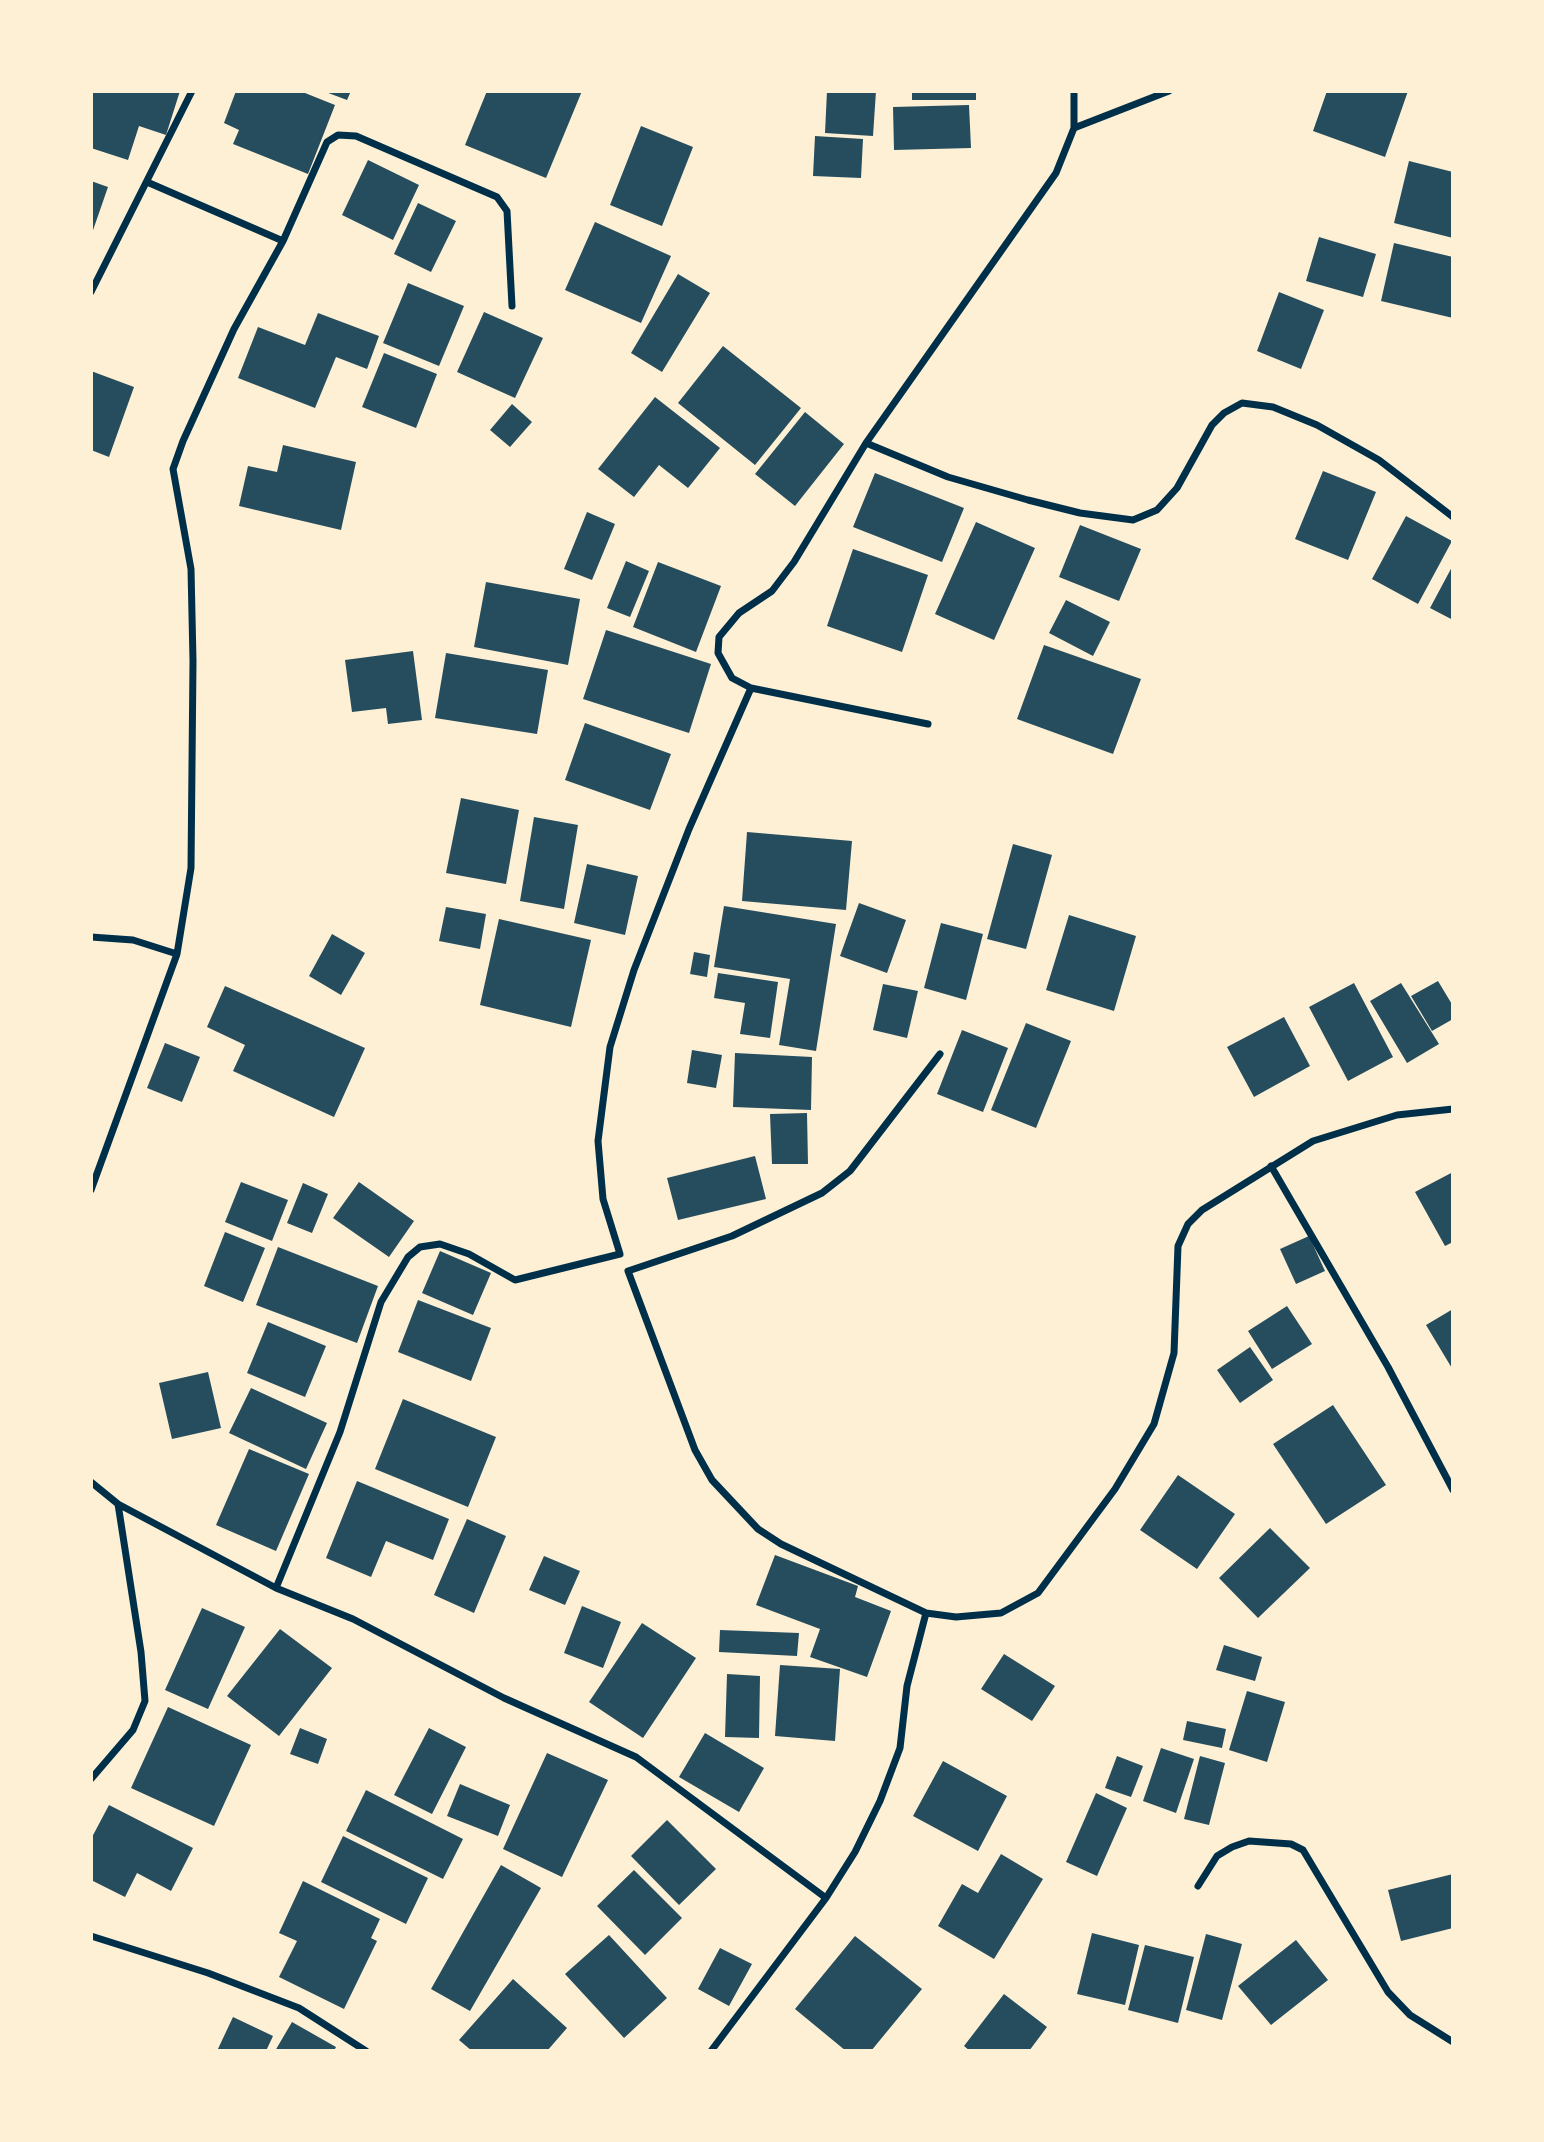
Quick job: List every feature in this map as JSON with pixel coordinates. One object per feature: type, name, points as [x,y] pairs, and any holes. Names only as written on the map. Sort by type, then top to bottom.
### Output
[{"type":"street","points":[[91,292],[192,91]]},
{"type":"street","points":[[928,724],[751,688],[732,678],[718,653],[719,637],[739,613],[772,591],[833,501],[866,443],[1056,173],[1074,128],[1074,91]]},
{"type":"street","points":[[1074,128],[1169,91]]},
{"type":"street","points":[[91,1189],[177,954],[191,868],[191,569],[173,469],[234,329],[283,241],[327,142],[338,135],[356,136],[497,197],[507,211],[512,306]]},
{"type":"street","points":[[147,182],[283,241]]},
{"type":"street","points":[[866,443],[948,477],[1080,513],[1133,520],[1157,510],[1177,488],[1212,425],[1224,413],[1242,403],[1273,407],[1317,425],[1379,460],[1453,517]]},
{"type":"street","points":[[751,688],[684,841],[634,970],[610,1047],[598,1142],[603,1199],[620,1254],[695,1450],[712,1480],[758,1529],[781,1544],[926,1613],[956,1617],[1001,1613],[1038,1593],[1115,1489],[1154,1424],[1174,1353],[1178,1246],[1188,1224],[1202,1210],[1313,1141],[1397,1115],[1453,1109]]},
{"type":"street","points":[[91,937],[133,940],[177,954]]},
{"type":"street","points":[[628,1271],[732,1236],[822,1193],[850,1171],[940,1054]]},
{"type":"street","points":[[1271,1166],[1388,1367],[1453,1490]]},
{"type":"street","points":[[276,1588],[340,1432],[381,1302],[408,1256],[420,1247],[440,1244],[469,1254],[515,1280],[620,1254]]},
{"type":"street","points":[[91,1482],[118,1504],[276,1588],[353,1619],[504,1698],[636,1757],[826,1898]]},
{"type":"street","points":[[91,1779],[133,1730],[145,1701],[141,1652],[118,1504]]},
{"type":"street","points":[[711,2051],[826,1898],[855,1852],[880,1801],[900,1748],[907,1686],[926,1613]]},
{"type":"street","points":[[1198,1886],[1217,1856],[1249,1841],[1291,1844],[1303,1850],[1388,1992],[1410,2015],[1453,2042]]},
{"type":"street","points":[[91,1936],[208,1973],[299,2008],[366,2051]]},
{"type":"building","points":[[91,91],[180,91],[166,135],[139,126],[128,160],[91,148]]},
{"type":"building","points":[[236,91],[300,91],[335,105],[308,174],[233,144],[239,130],[224,123]]},
{"type":"building","points":[[323,91],[351,91],[347,100]]},
{"type":"building","points":[[487,91],[582,91],[546,178],[465,145]]},
{"type":"building","points":[[827,91],[876,91],[873,136],[825,133]]},
{"type":"building","points":[[912,91],[976,91],[976,100],[912,100]]},
{"type":"building","points":[[1327,91],[1408,91],[1385,157],[1313,131]]},
{"type":"building","points":[[969,105],[971,148],[894,150],[893,107]]},
{"type":"building","points":[[641,126],[693,147],[662,226],[610,205]]},
{"type":"building","points":[[815,136],[863,139],[861,178],[813,176]]},
{"type":"building","points":[[368,160],[419,185],[393,240],[342,215]]},
{"type":"building","points":[[1409,161],[1453,172],[1453,238],[1394,223]]},
{"type":"building","points":[[91,181],[108,187],[91,236]]},
{"type":"building","points":[[418,203],[456,221],[431,272],[394,254]]},
{"type":"building","points":[[595,222],[671,256],[641,323],[565,290]]},
{"type":"building","points":[[1319,237],[1376,254],[1363,297],[1306,281]]},
{"type":"building","points":[[1394,243],[1453,257],[1453,318],[1381,301]]},
{"type":"building","points":[[678,274],[710,293],[662,372],[631,353]]},
{"type":"building","points":[[408,283],[464,306],[439,366],[383,343]]},
{"type":"building","points":[[1279,292],[1324,310],[1301,369],[1257,351]]},
{"type":"building","points":[[484,312],[543,338],[515,398],[457,372]]},
{"type":"building","points":[[318,313],[379,336],[367,369],[336,357],[315,408],[238,378],[258,327],[305,345]]},
{"type":"building","points":[[723,346],[801,408],[755,465],[678,403]]},
{"type":"building","points":[[384,353],[437,374],[416,428],[362,407]]},
{"type":"building","points":[[91,371],[134,387],[109,457],[91,450]]},
{"type":"building","points":[[655,397],[720,448],[688,488],[659,465],[634,497],[598,469]]},
{"type":"building","points":[[512,404],[532,422],[510,447],[490,430]]},
{"type":"building","points":[[805,412],[844,444],[795,506],[755,474]]},
{"type":"building","points":[[283,445],[356,462],[341,530],[239,506],[248,466],[277,472]]},
{"type":"building","points":[[1323,471],[1376,492],[1348,560],[1295,539]]},
{"type":"building","points":[[875,473],[964,508],[942,562],[853,527]]},
{"type":"building","points":[[587,512],[615,524],[592,580],[564,569]]},
{"type":"building","points":[[1406,516],[1452,541],[1418,604],[1372,579]]},
{"type":"building","points":[[976,522],[1035,548],[994,640],[935,614]]},
{"type":"building","points":[[1080,525],[1141,549],[1119,601],[1059,577]]},
{"type":"building","points":[[853,549],[928,575],[902,652],[827,626]]},
{"type":"building","points":[[626,561],[649,571],[630,617],[607,608]]},
{"type":"building","points":[[658,562],[721,586],[696,652],[633,627]]},
{"type":"building","points":[[1453,565],[1453,620],[1430,608]]},
{"type":"building","points":[[486,582],[580,599],[568,665],[474,647]]},
{"type":"building","points":[[1066,600],[1110,622],[1093,656],[1049,633]]},
{"type":"building","points":[[606,630],[711,664],[689,733],[583,699]]},
{"type":"building","points":[[1044,645],[1141,679],[1113,754],[1017,719]]},
{"type":"building","points":[[413,651],[422,720],[388,724],[386,708],[352,712],[345,660]]},
{"type":"building","points":[[446,653],[548,670],[537,734],[435,718]]},
{"type":"building","points":[[585,723],[671,754],[650,810],[565,780]]},
{"type":"building","points":[[461,798],[519,810],[506,884],[446,873]]},
{"type":"building","points":[[534,817],[578,825],[564,909],[520,901]]},
{"type":"building","points":[[747,832],[852,841],[846,910],[742,901]]},
{"type":"building","points":[[1013,844],[1052,855],[1026,949],[987,939]]},
{"type":"building","points":[[587,864],[638,876],[625,935],[574,923]]},
{"type":"building","points":[[859,903],[906,920],[887,973],[840,956]]},
{"type":"building","points":[[724,906],[836,924],[816,1051],[779,1045],[790,979],[714,967]]},
{"type":"building","points":[[446,907],[486,914],[480,949],[439,941]]},
{"type":"building","points":[[1069,915],[1136,936],[1114,1011],[1046,990]]},
{"type":"building","points":[[499,919],[591,940],[571,1027],[480,1005]]},
{"type":"building","points":[[941,923],[983,934],[966,1000],[924,988]]},
{"type":"building","points":[[332,934],[365,953],[341,995],[309,976]]},
{"type":"building","points":[[694,952],[710,955],[707,977],[690,974]]},
{"type":"building","points":[[718,973],[778,982],[770,1038],[740,1034],[745,1003],[714,998]]},
{"type":"building","points":[[1438,981],[1453,1006],[1453,1019],[1432,1031],[1411,996]]},
{"type":"building","points":[[1354,983],[1393,1057],[1348,1081],[1309,1007]]},
{"type":"building","points":[[1401,983],[1439,1044],[1407,1063],[1370,1001]]},
{"type":"building","points":[[883,984],[918,991],[907,1038],[873,1030]]},
{"type":"building","points":[[225,986],[365,1048],[334,1117],[233,1071],[245,1045],[207,1027]]},
{"type":"building","points":[[1284,1017],[1310,1066],[1254,1097],[1227,1047]]},
{"type":"building","points":[[1026,1023],[1071,1041],[1036,1128],[991,1110]]},
{"type":"building","points":[[962,1030],[1008,1048],[983,1112],[937,1094]]},
{"type":"building","points":[[165,1043],[200,1057],[182,1102],[147,1088]]},
{"type":"building","points":[[692,1050],[722,1055],[716,1088],[687,1083]]},
{"type":"building","points":[[735,1053],[812,1057],[811,1110],[733,1107]]},
{"type":"building","points":[[807,1113],[808,1164],[772,1164],[770,1114]]},
{"type":"building","points":[[755,1156],[766,1199],[678,1220],[667,1178]]},
{"type":"building","points":[[1453,1172],[1453,1242],[1445,1246],[1415,1192]]},
{"type":"building","points":[[241,1182],[288,1200],[272,1241],[225,1222]]},
{"type":"building","points":[[359,1182],[414,1221],[389,1257],[333,1218]]},
{"type":"building","points":[[303,1183],[328,1194],[312,1233],[287,1223]]},
{"type":"building","points":[[225,1232],[265,1248],[243,1302],[204,1286]]},
{"type":"building","points":[[1309,1236],[1325,1271],[1296,1284],[1280,1249]]},
{"type":"building","points":[[278,1247],[378,1286],[357,1343],[256,1305]]},
{"type":"building","points":[[440,1251],[491,1273],[473,1315],[422,1293]]},
{"type":"building","points":[[418,1300],[491,1328],[471,1381],[398,1352]]},
{"type":"building","points":[[1287,1306],[1312,1344],[1272,1369],[1248,1331]]},
{"type":"building","points":[[1453,1309],[1453,1370],[1426,1325]]},
{"type":"building","points":[[268,1322],[326,1346],[305,1397],[247,1373]]},
{"type":"building","points":[[1250,1347],[1273,1380],[1240,1403],[1217,1370]]},
{"type":"building","points":[[208,1372],[221,1428],[172,1439],[159,1383]]},
{"type":"building","points":[[251,1388],[327,1423],[306,1469],[229,1433]]},
{"type":"building","points":[[403,1399],[496,1437],[468,1507],[375,1469]]},
{"type":"building","points":[[1333,1405],[1386,1485],[1326,1524],[1273,1444]]},
{"type":"building","points":[[249,1449],[309,1474],[276,1551],[216,1525]]},
{"type":"building","points":[[1178,1475],[1235,1514],[1197,1569],[1140,1530]]},
{"type":"building","points":[[357,1481],[449,1519],[433,1560],[386,1541],[371,1577],[326,1558]]},
{"type":"building","points":[[467,1519],[506,1536],[474,1613],[434,1595]]},
{"type":"building","points":[[1270,1528],[1310,1568],[1258,1618],[1219,1578]]},
{"type":"building","points":[[775,1555],[858,1586],[855,1597],[891,1611],[867,1677],[810,1657],[820,1629],[756,1605]]},
{"type":"building","points":[[544,1556],[580,1571],[565,1605],[529,1590]]},
{"type":"building","points":[[582,1606],[621,1622],[603,1668],[564,1653]]},
{"type":"building","points":[[202,1608],[245,1627],[208,1709],[165,1690]]},
{"type":"building","points":[[642,1623],[696,1658],[643,1738],[589,1702]]},
{"type":"building","points":[[280,1629],[332,1668],[279,1736],[227,1696]]},
{"type":"building","points":[[720,1630],[799,1633],[797,1656],[719,1652]]},
{"type":"building","points":[[1224,1645],[1262,1657],[1255,1681],[1216,1670]]},
{"type":"building","points":[[1004,1654],[1055,1686],[1032,1721],[981,1689]]},
{"type":"building","points":[[780,1665],[840,1669],[835,1741],[775,1736]]},
{"type":"building","points":[[727,1674],[760,1676],[759,1738],[725,1737]]},
{"type":"building","points":[[1247,1691],[1285,1702],[1267,1762],[1229,1750]]},
{"type":"building","points":[[168,1707],[251,1745],[214,1826],[131,1788]]},
{"type":"building","points":[[1187,1721],[1226,1729],[1222,1748],[1183,1740]]},
{"type":"building","points":[[300,1728],[327,1739],[318,1764],[290,1754]]},
{"type":"building","points":[[429,1728],[466,1747],[432,1814],[394,1795]]},
{"type":"building","points":[[705,1733],[764,1768],[739,1812],[679,1777]]},
{"type":"building","points":[[1161,1748],[1194,1759],[1176,1813],[1143,1801]]},
{"type":"building","points":[[547,1753],[608,1780],[562,1877],[503,1849]]},
{"type":"building","points":[[1117,1756],[1143,1766],[1131,1797],[1105,1788]]},
{"type":"building","points":[[1200,1756],[1225,1763],[1209,1825],[1184,1819]]},
{"type":"building","points":[[943,1761],[1007,1796],[978,1851],[913,1816]]},
{"type":"building","points":[[460,1784],[510,1805],[498,1836],[447,1816]]},
{"type":"building","points":[[366,1790],[463,1839],[443,1879],[346,1831]]},
{"type":"building","points":[[1096,1793],[1127,1808],[1097,1876],[1066,1862]]},
{"type":"building","points":[[109,1805],[193,1848],[171,1891],[137,1873],[125,1897],[91,1880],[91,1839]]},
{"type":"building","points":[[667,1820],[716,1869],[679,1905],[631,1856]]},
{"type":"building","points":[[343,1836],[428,1878],[406,1924],[321,1882]]},
{"type":"building","points":[[1001,1854],[1043,1879],[994,1959],[938,1926],[962,1884],[978,1893]]},
{"type":"building","points":[[501,1865],[541,1888],[470,2011],[431,1989]]},
{"type":"building","points":[[634,1870],[682,1918],[645,1955],[597,1906]]},
{"type":"building","points":[[1453,1874],[1453,1928],[1401,1941],[1388,1890]]},
{"type":"building","points":[[303,1881],[380,1919],[371,1938],[377,1941],[344,2009],[279,1977],[297,1941],[279,1933]]},
{"type":"building","points":[[1092,1933],[1139,1945],[1125,2005],[1077,1994]]},
{"type":"building","points":[[1206,1934],[1242,1944],[1222,2020],[1186,2010]]},
{"type":"building","points":[[609,1935],[667,1998],[624,2038],[565,1974]]},
{"type":"building","points":[[855,1936],[922,1989],[871,2051],[846,2051],[795,2009]]},
{"type":"building","points":[[1296,1940],[1328,1980],[1271,2025],[1238,1986]]},
{"type":"building","points":[[1145,1945],[1194,1957],[1178,2023],[1128,2010]]},
{"type":"building","points":[[720,1948],[752,1964],[729,2006],[698,1989]]},
{"type":"building","points":[[513,1979],[567,2028],[547,2051],[472,2051],[459,2040]]},
{"type":"building","points":[[1004,1994],[1047,2027],[1029,2051],[970,2051],[964,2046]]},
{"type":"building","points":[[233,2017],[273,2036],[266,2051],[217,2051]]},
{"type":"building","points":[[292,2022],[336,2047],[334,2051],[275,2051]]}]
